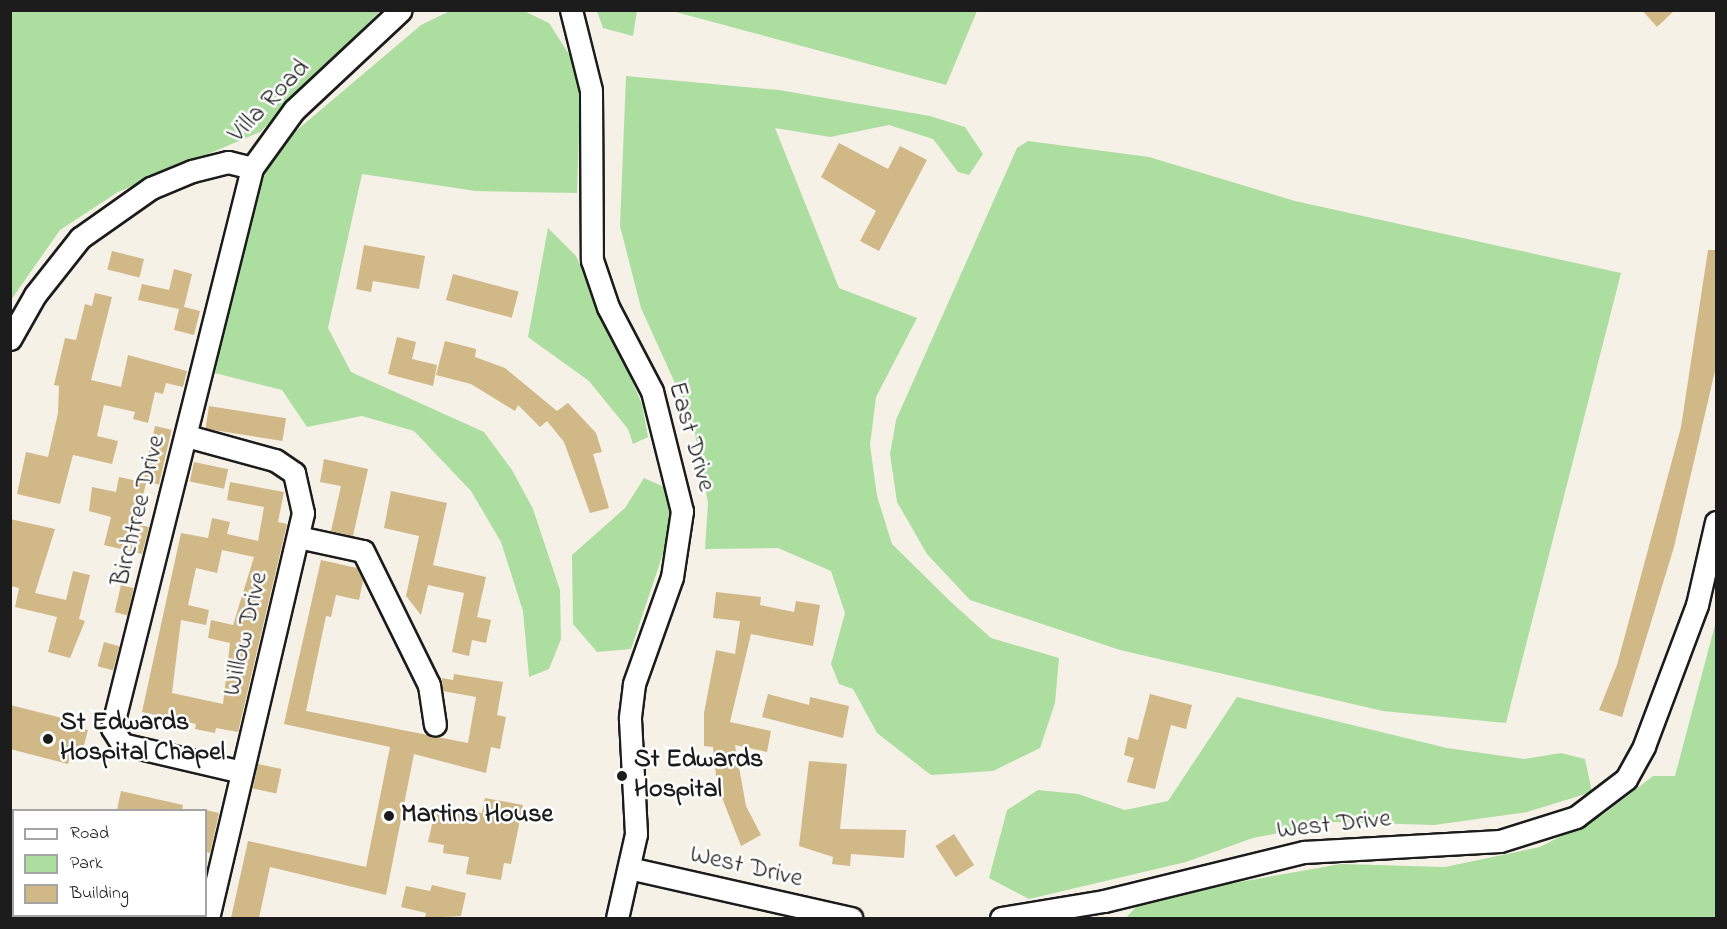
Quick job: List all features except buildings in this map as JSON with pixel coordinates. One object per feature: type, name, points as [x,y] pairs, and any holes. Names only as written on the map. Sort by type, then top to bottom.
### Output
[{"type":"street","name":"Villa Road","points":[[10,339],[35,295],[80,238],[126,204],[192,171],[228,162],[252,168],[294,110],[401,10]]},
{"type":"street","name":"East Drive","points":[[570,10],[591,90],[592,260],[608,307],[652,391],[682,511],[672,577],[633,684],[630,719],[638,795],[629,868],[618,918]]},
{"type":"street","name":"Birchtree Drive","points":[[242,772],[122,744],[112,728],[187,436],[252,168]]},
{"type":"street","name":"Willow Drive","points":[[187,436],[275,460],[294,473],[301,488],[298,537],[208,918]]},
{"type":"street","name":"West Drive","points":[[1001,918],[1104,901],[1304,852],[1500,841],[1576,817],[1626,779],[1644,746],[1697,605],[1716,522]]},
{"type":"street","points":[[298,537],[363,551],[429,685],[435,725]]},
{"type":"street","name":"West Drive","points":[[629,868],[851,918]]},
{"type":"green space","points":[[452,10],[524,11],[549,23],[581,73],[577,193],[476,191],[362,174],[328,328],[351,372],[484,432],[512,470],[533,509],[560,590],[561,639],[549,669],[529,677],[523,611],[501,542],[471,491],[414,431],[362,416],[307,427],[282,390],[215,373],[248,213],[277,147],[421,25]]},
{"type":"green space","points":[[11,11],[380,11],[260,132],[118,192],[60,230],[11,300]]},
{"type":"green space","points":[[597,11],[637,11],[633,36],[603,28]]},
{"type":"green space","points":[[672,11],[977,11],[946,85]]},
{"type":"green space","points":[[626,76],[779,90],[930,116],[965,127],[983,154],[969,175],[958,172],[933,139],[889,125],[830,137],[775,128],[839,288],[917,318],[876,397],[870,445],[877,496],[892,544],[991,638],[1059,658],[1055,703],[1040,748],[993,771],[931,775],[877,733],[853,689],[839,684],[831,664],[845,613],[831,571],[778,548],[705,549],[708,503],[693,423],[641,308],[620,226]]},
{"type":"green space","points":[[1028,141],[1149,157],[1295,201],[1621,273],[1506,723],[1383,711],[1120,650],[970,600],[927,554],[897,502],[890,454],[896,420],[1017,148]]},
{"type":"green space","points":[[548,228],[576,256],[642,404],[648,437],[633,444],[628,429],[589,381],[528,337]]},
{"type":"green space","points":[[644,478],[673,491],[669,536],[631,649],[597,652],[573,624],[572,555],[625,508]]},
{"type":"green space","points":[[1716,621],[1716,918],[1126,918],[1143,899],[1341,864],[1445,867],[1540,847],[1604,814],[1653,776],[1675,776]]},
{"type":"green space","points":[[1237,697],[1447,748],[1524,759],[1561,753],[1585,759],[1592,792],[1527,812],[1434,825],[1335,822],[1253,838],[1186,862],[1029,899],[989,878],[1007,810],[1038,790],[1078,794],[1125,810],[1168,801]]},
{"type":"place","name":"St Edwards Hospital Chapel","points":[[48,739]]},
{"type":"place","name":"St Edwards Hospital","points":[[622,776]]},
{"type":"place","name":"Martins House","points":[[389,816]]}]
